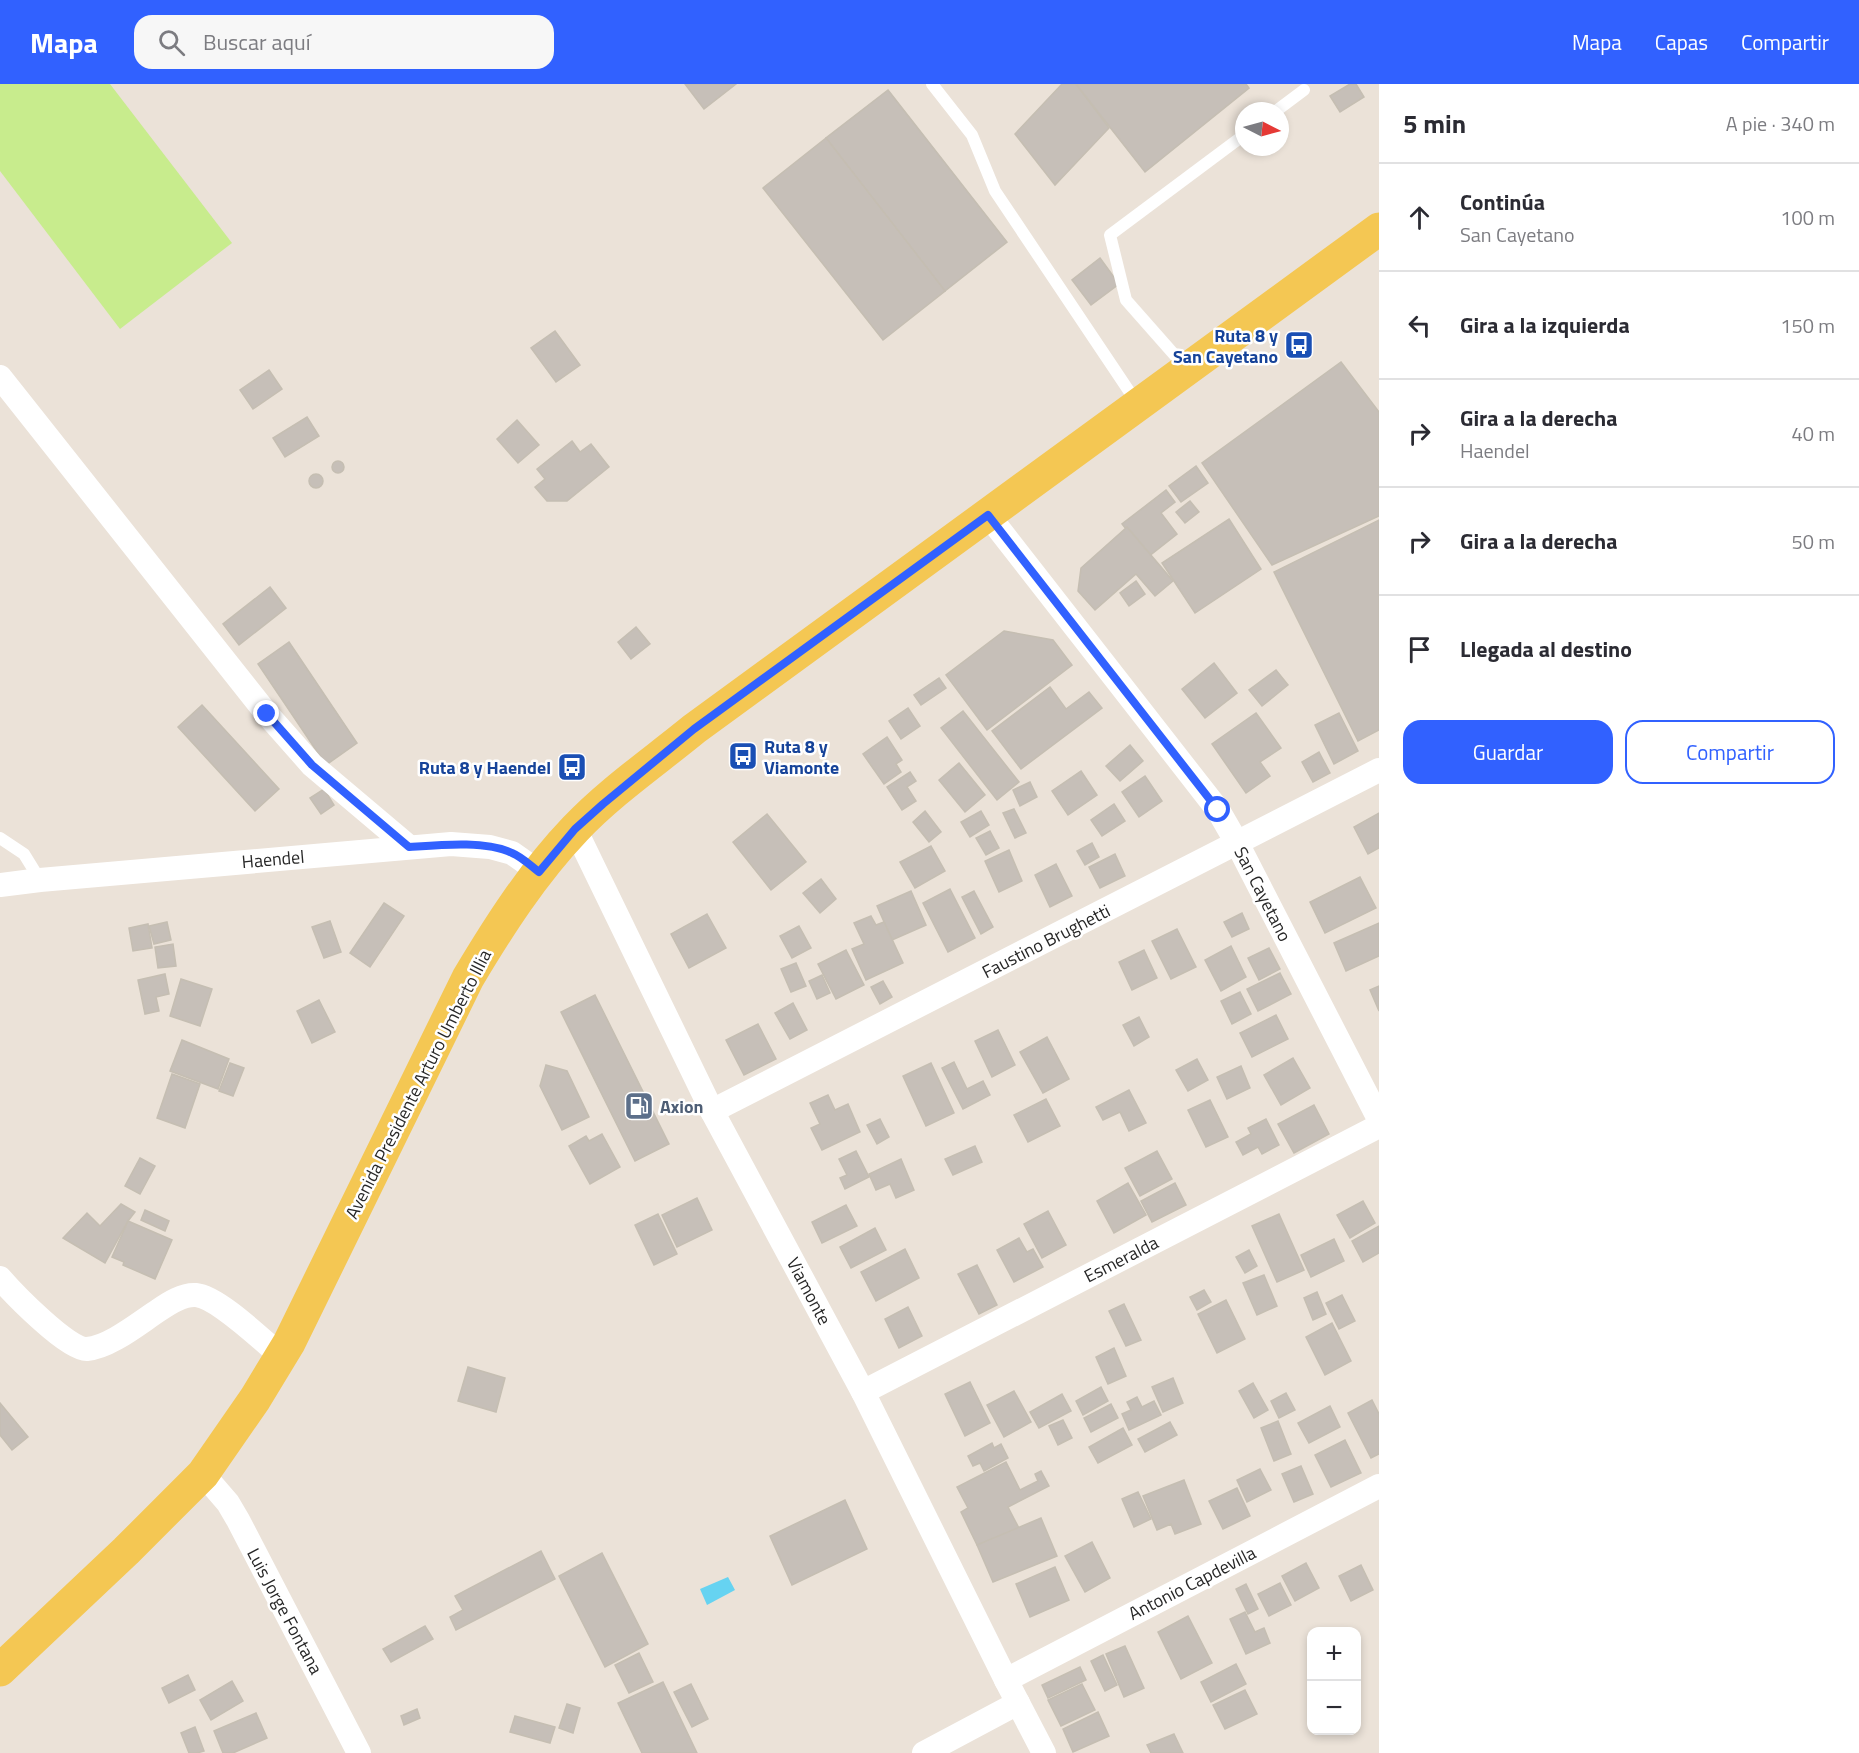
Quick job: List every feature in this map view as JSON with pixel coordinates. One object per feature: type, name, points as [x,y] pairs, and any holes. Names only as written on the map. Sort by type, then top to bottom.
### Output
[{"type":"main road","name":"Avenida Presidente Arturo Umberto Illia","points":[[0,1670],[126,1551],[203,1474],[255,1398],[289,1343],[468,978],[497,930],[539,872],[575,829],[694,729],[1379,229]]},
{"type":"street","points":[[0,377],[267,714],[312,765],[409,847]]},
{"type":"street","name":"San Cayetano","points":[[988,515],[1218,810],[1379,1119]]},
{"type":"street","name":"Faustino Brughetti","points":[[712,1111],[1379,770]]},
{"type":"street","name":"Viamonte","points":[[575,829],[712,1111],[863,1392],[1044,1753]]},
{"type":"street","name":"Haendel","points":[[0,885],[451,844],[490,847],[512,853],[539,872]]},
{"type":"street","name":"Esmeralda","points":[[863,1392],[1379,1126]]},
{"type":"street","points":[[0,1278],[68,1343],[85,1350],[106,1344],[175,1300],[196,1295],[216,1302],[281,1356]]},
{"type":"street","name":"Luis Jorge Fontana","points":[[203,1474],[228,1503],[238,1520],[359,1753]]},
{"type":"street","name":"Antonio Capdevilla","points":[[1006,1680],[1379,1486]]},
{"type":"street","points":[[924,1753],[1018,1703]]},
{"type":"lane","points":[[932,84],[972,135],[995,191],[1137,404]]},
{"type":"lane","points":[[1288,102],[1304,90]]},
{"type":"lane","points":[[1186,369],[1126,300],[1110,235],[1235,142]]},
{"type":"lane","points":[[0,838],[24,854],[40,880]]},
{"type":"green space","points":[[0,84],[110,84],[232,243],[120,329],[0,171]]},
{"type":"water","points":[[728,1577],[735,1590],[707,1605],[700,1589]]},
{"type":"building","points":[[685,84],[736,84],[704,109]]},
{"type":"building","points":[[1062,84],[1076,84],[1109,128],[1055,185],[1015,134]]},
{"type":"building","points":[[1076,84],[1246,84],[1249,88],[1145,172]]},
{"type":"building","points":[[1350,84],[1356,84],[1364,97],[1340,112],[1330,96]]},
{"type":"building","points":[[888,90],[1007,242],[945,291],[826,138]]},
{"type":"building","points":[[826,138],[945,291],[883,340],[763,188]]},
{"type":"building","points":[[1100,258],[1119,284],[1091,305],[1072,280]]},
{"type":"building","points":[[555,331],[580,365],[556,382],[531,348]]},
{"type":"building","points":[[1341,362],[1379,412],[1379,516],[1272,565],[1202,463]]},
{"type":"building","points":[[269,370],[282,389],[253,409],[240,390]]},
{"type":"building","points":[[307,417],[319,436],[285,457],[273,438]]},
{"type":"building","points":[[517,420],[539,445],[518,463],[497,439]]},
{"type":"building","points":[[572,441],[580,452],[591,444],[609,467],[567,501],[547,501],[535,487],[545,479],[537,469]]},
{"type":"building","points":[[338,461],[344,467],[338,473],[332,467]]},
{"type":"building","points":[[1196,466],[1208,483],[1181,502],[1169,486]]},
{"type":"building","points":[[313,474],[319,474],[323,481],[319,488],[313,488],[309,484],[309,478]]},
{"type":"building","points":[[1166,490],[1175,502],[1161,513],[1177,534],[1148,557],[1122,524]]},
{"type":"building","points":[[1190,501],[1199,512],[1185,523],[1176,512]]},
{"type":"building","points":[[1229,519],[1261,569],[1195,613],[1162,563]]},
{"type":"building","points":[[1379,520],[1379,730],[1358,741],[1274,572]]},
{"type":"building","points":[[1127,527],[1173,581],[1155,596],[1136,574],[1095,610],[1078,591],[1081,568]]},
{"type":"building","points":[[1136,581],[1145,594],[1129,606],[1120,593]]},
{"type":"building","points":[[270,587],[286,608],[239,645],[223,624]]},
{"type":"building","points":[[636,627],[650,644],[631,659],[618,642]]},
{"type":"building","points":[[1004,631],[1053,640],[1072,665],[987,730],[946,675]]},
{"type":"building","points":[[289,642],[357,743],[326,765],[258,664]]},
{"type":"building","points":[[1214,663],[1237,693],[1205,718],[1182,689]]},
{"type":"building","points":[[1276,670],[1288,685],[1262,706],[1249,690]]},
{"type":"building","points":[[939,678],[946,688],[921,705],[914,695]]},
{"type":"building","points":[[1050,687],[1066,709],[1089,692],[1102,708],[1021,769],[992,731]]},
{"type":"building","points":[[202,705],[279,789],[255,811],[178,727]]},
{"type":"building","points":[[908,708],[920,726],[901,739],[889,721]]},
{"type":"building","points":[[963,711],[1019,782],[997,800],[941,728]]},
{"type":"building","points":[[1256,713],[1281,748],[1260,762],[1270,776],[1246,793],[1212,744]]},
{"type":"building","points":[[1339,713],[1358,751],[1334,764],[1315,725]]},
{"type":"building","points":[[887,737],[902,760],[896,764],[901,772],[884,784],[863,754]]},
{"type":"building","points":[[1130,745],[1143,761],[1120,781],[1106,766]]},
{"type":"building","points":[[1319,752],[1330,773],[1313,782],[1302,762]]},
{"type":"building","points":[[959,763],[985,795],[965,812],[939,780]]},
{"type":"building","points":[[1081,771],[1097,795],[1068,815],[1052,791]]},
{"type":"building","points":[[910,772],[916,781],[907,787],[916,801],[902,810],[887,787]]},
{"type":"building","points":[[1145,776],[1162,801],[1139,817],[1122,792]]},
{"type":"building","points":[[1030,782],[1037,797],[1020,806],[1013,790]]},
{"type":"building","points":[[324,789],[334,805],[321,814],[310,798]]},
{"type":"building","points":[[1114,804],[1125,821],[1102,836],[1091,820]]},
{"type":"building","points":[[1014,809],[1026,833],[1015,838],[1003,813]]},
{"type":"building","points":[[925,811],[941,832],[929,842],[913,822]]},
{"type":"building","points":[[981,811],[989,825],[970,837],[961,822]]},
{"type":"building","points":[[1379,813],[1379,848],[1368,854],[1354,827]]},
{"type":"building","points":[[767,814],[806,862],[771,890],[733,842]]},
{"type":"building","points":[[990,831],[999,848],[986,855],[976,838]]},
{"type":"building","points":[[1092,843],[1099,857],[1085,865],[1077,851]]},
{"type":"building","points":[[931,846],[945,871],[915,888],[900,862]]},
{"type":"building","points":[[1009,850],[1022,881],[999,892],[985,861]]},
{"type":"building","points":[[1115,854],[1125,876],[1100,888],[1089,867]]},
{"type":"building","points":[[1056,864],[1072,896],[1050,907],[1035,875]]},
{"type":"building","points":[[1360,877],[1376,908],[1325,933],[1310,902]]},
{"type":"building","points":[[821,879],[836,899],[820,913],[803,893]]},
{"type":"building","points":[[950,889],[975,938],[948,952],[923,903]]},
{"type":"building","points":[[911,891],[926,925],[892,940],[877,906]]},
{"type":"building","points":[[974,891],[993,927],[981,934],[962,897]]},
{"type":"building","points":[[384,903],[404,916],[370,967],[350,953]]},
{"type":"building","points":[[1242,913],[1249,929],[1232,937],[1224,922]]},
{"type":"building","points":[[707,914],[726,948],[689,968],[671,934]]},
{"type":"building","points":[[871,916],[876,925],[884,922],[903,963],[866,980],[852,949],[864,944],[854,923]]},
{"type":"building","points":[[330,921],[341,952],[324,958],[312,927]]},
{"type":"building","points":[[167,922],[171,940],[154,944],[149,926]]},
{"type":"building","points":[[1379,923],[1379,956],[1346,971],[1334,943]]},
{"type":"building","points":[[148,924],[152,948],[133,951],[129,928]]},
{"type":"building","points":[[799,926],[811,948],[792,958],[780,936]]},
{"type":"building","points":[[1177,929],[1196,967],[1171,979],[1152,941]]},
{"type":"building","points":[[173,944],[176,966],[158,968],[155,947]]},
{"type":"building","points":[[1231,946],[1246,977],[1221,991],[1205,960]]},
{"type":"building","points":[[1269,948],[1280,969],[1259,980],[1248,958]]},
{"type":"building","points":[[846,950],[864,985],[836,999],[818,964]]},
{"type":"building","points":[[1144,950],[1157,978],[1132,990],[1119,962]]},
{"type":"building","points":[[796,963],[806,986],[791,992],[781,969]]},
{"type":"building","points":[[1280,973],[1291,994],[1258,1011],[1247,989]]},
{"type":"building","points":[[165,974],[169,994],[156,997],[159,1011],[145,1014],[138,980]]},
{"type":"building","points":[[822,975],[830,993],[817,999],[809,981]]},
{"type":"building","points":[[181,979],[212,989],[200,1026],[170,1016]]},
{"type":"building","points":[[883,981],[892,997],[880,1004],[871,987]]},
{"type":"building","points":[[1379,986],[1379,1011],[1370,990]]},
{"type":"building","points":[[1240,992],[1251,1014],[1232,1024],[1221,1001]]},
{"type":"building","points":[[595,995],[669,1144],[635,1161],[561,1012]]},
{"type":"building","points":[[319,1000],[335,1032],[312,1043],[297,1011]]},
{"type":"building","points":[[793,1003],[807,1030],[790,1039],[775,1013]]},
{"type":"building","points":[[1276,1015],[1288,1039],[1252,1057],[1240,1033]]},
{"type":"building","points":[[1139,1017],[1149,1037],[1134,1046],[1123,1025]]},
{"type":"building","points":[[758,1024],[776,1059],[744,1075],[726,1040]]},
{"type":"building","points":[[998,1030],[1015,1065],[992,1077],[975,1041]]},
{"type":"building","points":[[1047,1037],[1069,1079],[1043,1093],[1020,1052]]},
{"type":"building","points":[[182,1040],[229,1059],[218,1089],[170,1071]]},
{"type":"building","points":[[1293,1058],[1310,1088],[1281,1105],[1264,1075]]},
{"type":"building","points":[[1197,1059],[1208,1080],[1188,1091],[1176,1070]]},
{"type":"building","points":[[954,1062],[967,1089],[983,1081],[990,1095],[963,1109],[942,1068]]},
{"type":"building","points":[[230,1063],[244,1068],[233,1096],[219,1091]]},
{"type":"building","points":[[931,1063],[954,1113],[926,1126],[903,1076]]},
{"type":"building","points":[[546,1065],[567,1071],[589,1117],[562,1130],[540,1086]]},
{"type":"building","points":[[1241,1066],[1250,1088],[1227,1099],[1217,1077]]},
{"type":"building","points":[[172,1074],[200,1084],[185,1128],[157,1118]]},
{"type":"building","points":[[1129,1090],[1146,1123],[1129,1131],[1120,1112],[1103,1120],[1096,1107]]},
{"type":"building","points":[[828,1095],[835,1110],[848,1104],[860,1132],[822,1150],[811,1128],[820,1124],[810,1103]]},
{"type":"building","points":[[1046,1099],[1060,1126],[1028,1142],[1014,1115]]},
{"type":"building","points":[[1210,1100],[1228,1137],[1206,1147],[1188,1110]]},
{"type":"building","points":[[1314,1105],[1329,1134],[1294,1153],[1278,1124]]},
{"type":"building","points":[[880,1119],[889,1137],[877,1144],[867,1125]]},
{"type":"building","points":[[1266,1119],[1279,1145],[1262,1154],[1258,1147],[1243,1155],[1236,1142],[1251,1134],[1248,1128]]},
{"type":"building","points":[[602,1134],[620,1167],[590,1184],[569,1146],[586,1136],[589,1141]]},
{"type":"building","points":[[975,1146],[982,1162],[953,1175],[945,1159]]},
{"type":"building","points":[[856,1151],[869,1177],[845,1189],[840,1178],[847,1175],[839,1159]]},
{"type":"building","points":[[1157,1151],[1172,1179],[1140,1196],[1125,1168]]},
{"type":"building","points":[[140,1158],[155,1166],[140,1194],[125,1186]]},
{"type":"building","points":[[901,1159],[914,1190],[896,1198],[890,1184],[876,1190],[869,1174]]},
{"type":"building","points":[[1128,1183],[1146,1215],[1114,1233],[1097,1201]]},
{"type":"building","points":[[1175,1183],[1186,1205],[1152,1222],[1141,1201]]},
{"type":"building","points":[[697,1198],[712,1230],[677,1247],[662,1215]]},
{"type":"building","points":[[1363,1201],[1375,1223],[1350,1238],[1337,1215]]},
{"type":"building","points":[[121,1204],[135,1212],[105,1263],[63,1238],[87,1213],[100,1226]]},
{"type":"building","points":[[846,1205],[857,1226],[822,1243],[812,1222]]},
{"type":"building","points":[[145,1210],[169,1221],[165,1231],[141,1220]]},
{"type":"building","points":[[1048,1211],[1066,1245],[1042,1258],[1024,1224]]},
{"type":"building","points":[[658,1214],[677,1254],[654,1265],[635,1225]]},
{"type":"building","points":[[1279,1214],[1304,1270],[1277,1282],[1252,1226]]},
{"type":"building","points":[[128,1221],[172,1240],[155,1279],[123,1265],[124,1262],[112,1257]]},
{"type":"building","points":[[1379,1226],[1379,1253],[1363,1262],[1352,1241]]},
{"type":"building","points":[[875,1228],[886,1250],[851,1268],[840,1247]]},
{"type":"building","points":[[1019,1238],[1027,1252],[1033,1249],[1043,1267],[1014,1282],[997,1250]]},
{"type":"building","points":[[1334,1239],[1344,1261],[1311,1277],[1301,1255]]},
{"type":"building","points":[[905,1249],[919,1278],[876,1301],[861,1272]]},
{"type":"building","points":[[1249,1250],[1257,1266],[1245,1273],[1236,1257]]},
{"type":"building","points":[[977,1265],[997,1305],[979,1314],[958,1274]]},
{"type":"building","points":[[1264,1275],[1277,1306],[1257,1315],[1243,1283]]},
{"type":"building","points":[[1204,1290],[1211,1302],[1197,1310],[1190,1297]]},
{"type":"building","points":[[1317,1292],[1326,1314],[1313,1320],[1304,1298]]},
{"type":"building","points":[[1342,1295],[1355,1321],[1339,1329],[1326,1303]]},
{"type":"building","points":[[1226,1300],[1245,1339],[1217,1353],[1198,1314]]},
{"type":"building","points":[[1124,1304],[1141,1340],[1126,1346],[1109,1311]]},
{"type":"building","points":[[908,1307],[922,1336],[899,1348],[885,1319]]},
{"type":"building","points":[[1332,1323],[1351,1361],[1325,1375],[1306,1337]]},
{"type":"building","points":[[1114,1348],[1126,1376],[1108,1384],[1096,1357]]},
{"type":"building","points":[[468,1367],[505,1378],[496,1412],[458,1401]]},
{"type":"building","points":[[1173,1378],[1183,1403],[1163,1412],[1152,1387]]},
{"type":"building","points":[[970,1382],[990,1423],[965,1436],[945,1394]]},
{"type":"building","points":[[1253,1383],[1268,1410],[1254,1418],[1239,1391]]},
{"type":"building","points":[[1101,1387],[1108,1401],[1083,1415],[1076,1401]]},
{"type":"building","points":[[1014,1391],[1031,1422],[1004,1437],[987,1405]]},
{"type":"building","points":[[1286,1393],[1295,1410],[1279,1418],[1271,1401]]},
{"type":"building","points":[[1062,1394],[1071,1411],[1039,1428],[1030,1412]]},
{"type":"building","points":[[1137,1397],[1142,1407],[1154,1401],[1161,1415],[1129,1430],[1122,1414],[1131,1410],[1127,1402]]},
{"type":"building","points":[[1372,1400],[1379,1414],[1379,1454],[1371,1458],[1348,1413]]},
{"type":"building","points":[[0,1403],[28,1437],[12,1450],[0,1435]]},
{"type":"building","points":[[1111,1404],[1118,1418],[1091,1432],[1084,1418]]},
{"type":"building","points":[[1330,1406],[1340,1427],[1309,1443],[1298,1423]]},
{"type":"building","points":[[1063,1420],[1072,1438],[1058,1445],[1049,1426]]},
{"type":"building","points":[[1278,1421],[1291,1454],[1274,1461],[1261,1428]]},
{"type":"building","points":[[1170,1422],[1177,1435],[1145,1452],[1138,1439]]},
{"type":"building","points":[[1123,1428],[1132,1445],[1098,1463],[1089,1447]]},
{"type":"building","points":[[1345,1440],[1361,1473],[1331,1487],[1315,1455]]},
{"type":"building","points":[[992,1443],[994,1448],[1001,1444],[1008,1458],[984,1471],[980,1463],[973,1466],[968,1456]]},
{"type":"building","points":[[1006,1462],[1020,1490],[1038,1481],[1035,1474],[1041,1471],[1049,1486],[1008,1507],[1023,1536],[977,1545],[961,1512],[968,1508],[957,1487]]},
{"type":"building","points":[[1301,1466],[1313,1494],[1294,1502],[1282,1474]]},
{"type":"building","points":[[1260,1469],[1271,1490],[1247,1502],[1237,1480]]},
{"type":"building","points":[[1184,1480],[1201,1524],[1175,1534],[1171,1524],[1157,1530],[1143,1496]]},
{"type":"building","points":[[1237,1488],[1250,1516],[1223,1529],[1209,1501]]},
{"type":"building","points":[[1138,1492],[1151,1519],[1134,1527],[1122,1499]]},
{"type":"building","points":[[845,1500],[867,1549],[792,1585],[770,1536]]},
{"type":"building","points":[[1041,1518],[1057,1556],[993,1582],[977,1545]]},
{"type":"building","points":[[1092,1542],[1110,1578],[1085,1592],[1065,1556]]},
{"type":"building","points":[[541,1551],[555,1579],[456,1630],[450,1617],[463,1610],[455,1596]]},
{"type":"building","points":[[602,1553],[648,1644],[605,1667],[559,1576]]},
{"type":"building","points":[[1306,1563],[1319,1588],[1295,1601],[1282,1576]]},
{"type":"building","points":[[1361,1565],[1373,1590],[1351,1601],[1339,1576]]},
{"type":"building","points":[[1055,1567],[1069,1600],[1030,1617],[1016,1584]]},
{"type":"building","points":[[1280,1583],[1291,1605],[1269,1616],[1258,1594]]},
{"type":"building","points":[[1246,1584],[1258,1609],[1248,1614],[1236,1589]]},
{"type":"building","points":[[1245,1612],[1255,1632],[1264,1628],[1270,1643],[1246,1654],[1230,1619]]},
{"type":"building","points":[[1188,1616],[1212,1663],[1181,1679],[1158,1632]]},
{"type":"building","points":[[425,1626],[433,1639],[391,1662],[383,1649]]},
{"type":"building","points":[[1125,1646],[1144,1688],[1124,1697],[1106,1654]]},
{"type":"building","points":[[639,1653],[653,1682],[629,1693],[615,1665]]},
{"type":"building","points":[[1103,1655],[1117,1685],[1105,1691],[1091,1661]]},
{"type":"building","points":[[1236,1664],[1246,1684],[1211,1702],[1201,1682]]},
{"type":"building","points":[[1080,1667],[1086,1680],[1048,1698],[1042,1685]]},
{"type":"building","points":[[188,1675],[195,1690],[169,1703],[162,1688]]},
{"type":"building","points":[[232,1681],[243,1701],[211,1720],[200,1700]]},
{"type":"building","points":[[663,1682],[697,1753],[642,1753],[618,1703]]},
{"type":"building","points":[[691,1684],[708,1719],[692,1727],[674,1692]]},
{"type":"building","points":[[1082,1684],[1095,1710],[1061,1726],[1048,1700]]},
{"type":"building","points":[[1245,1690],[1257,1714],[1225,1729],[1213,1705]]},
{"type":"building","points":[[567,1704],[580,1708],[573,1733],[559,1728]]},
{"type":"building","points":[[417,1709],[420,1718],[404,1725],[401,1716]]},
{"type":"building","points":[[1098,1712],[1109,1736],[1073,1752],[1063,1729]]},
{"type":"building","points":[[256,1713],[267,1738],[233,1753],[223,1753],[214,1731]]},
{"type":"building","points":[[515,1716],[555,1727],[550,1743],[510,1732]]},
{"type":"building","points":[[195,1727],[204,1751],[189,1753],[181,1733]]},
{"type":"building","points":[[1174,1734],[1183,1753],[1151,1753],[1147,1745]]},
{"type":"place","name":"Ruta 8 y San Cayetano","points":[[1299,345]]},
{"type":"place","name":"Ruta 8 y Viamonte","points":[[743,756]]},
{"type":"place","name":"Ruta 8 y Haendel","points":[[572,767]]},
{"type":"place","name":"Axion","points":[[639,1106]]},
{"type":"route","points":[[267,714],[312,765],[409,847],[451,844],[490,847],[512,853],[539,872],[575,829],[694,729],[988,515],[1218,810]]}]
